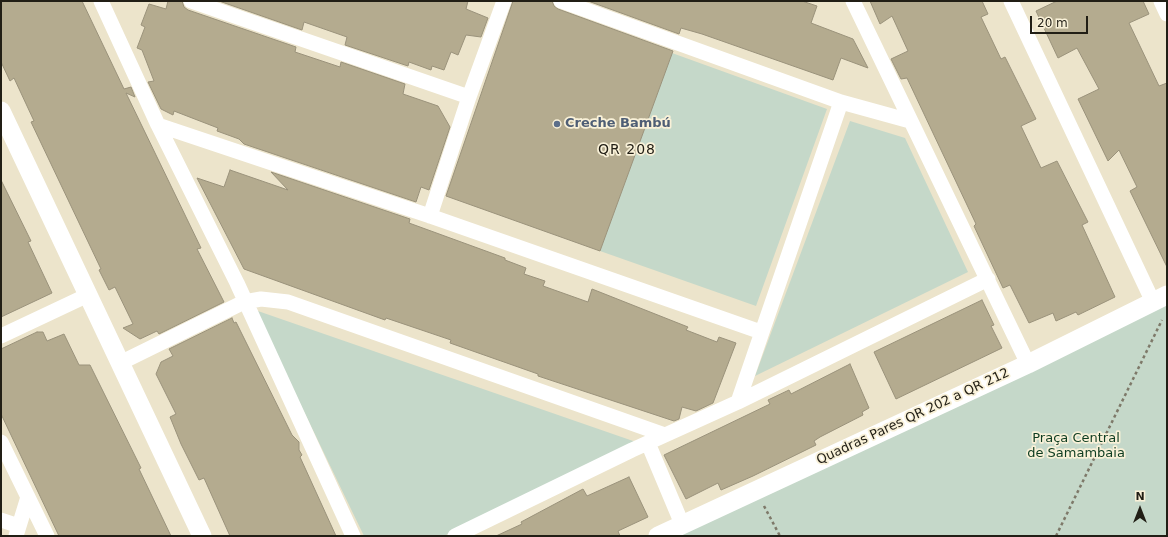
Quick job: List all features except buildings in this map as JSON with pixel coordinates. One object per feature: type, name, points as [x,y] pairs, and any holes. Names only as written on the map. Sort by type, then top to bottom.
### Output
[{"type":"street","points":[[101,1],[158,125],[237,283],[244,302],[353,536]]},
{"type":"street","points":[[191,1],[469,97]]},
{"type":"street","points":[[430,216],[469,97],[504,1]]},
{"type":"street","points":[[561,1],[841,102],[910,121]]},
{"type":"street","points":[[853,1],[1028,364]]},
{"type":"street","points":[[1161,1],[1167,14]]},
{"type":"street","points":[[1014,2],[1160,299]]},
{"type":"street","points":[[738,402],[841,102]]},
{"type":"street","points":[[1,111],[202,536]]},
{"type":"street","points":[[158,125],[430,216],[761,332]]},
{"type":"street","points":[[455,536],[648,443],[738,402],[988,279]]},
{"type":"street","points":[[1,336],[88,295]]},
{"type":"street","points":[[120,363],[244,302],[261,299],[288,302],[665,435]]},
{"type":"street","name":"Quadras Pares QR 202 a QR 212","points":[[658,536],[1028,364],[1160,299]]},
{"type":"street","points":[[1,442],[47,536]]},
{"type":"street","points":[[648,443],[682,524]]},
{"type":"street","points":[[1,520],[18,531],[28,497]]},
{"type":"path","points":[[1056,536],[1162,319]]},
{"type":"path","points":[[755,490],[780,536]]},
{"type":"green space","points":[[672,53],[827,109],[756,306],[600,251]]},
{"type":"green space","points":[[850,121],[905,138],[968,272],[755,376]]},
{"type":"green space","name":"Praça Central de Samambaia","points":[[1167,304],[1167,536],[676,536]]},
{"type":"green space","points":[[255,310],[636,442],[444,536],[364,536]]},
{"type":"place","name":"Creche Bambú","points":[[557,124]]},
{"type":"district","name":"QR 208","points":[[627,150]]}]
